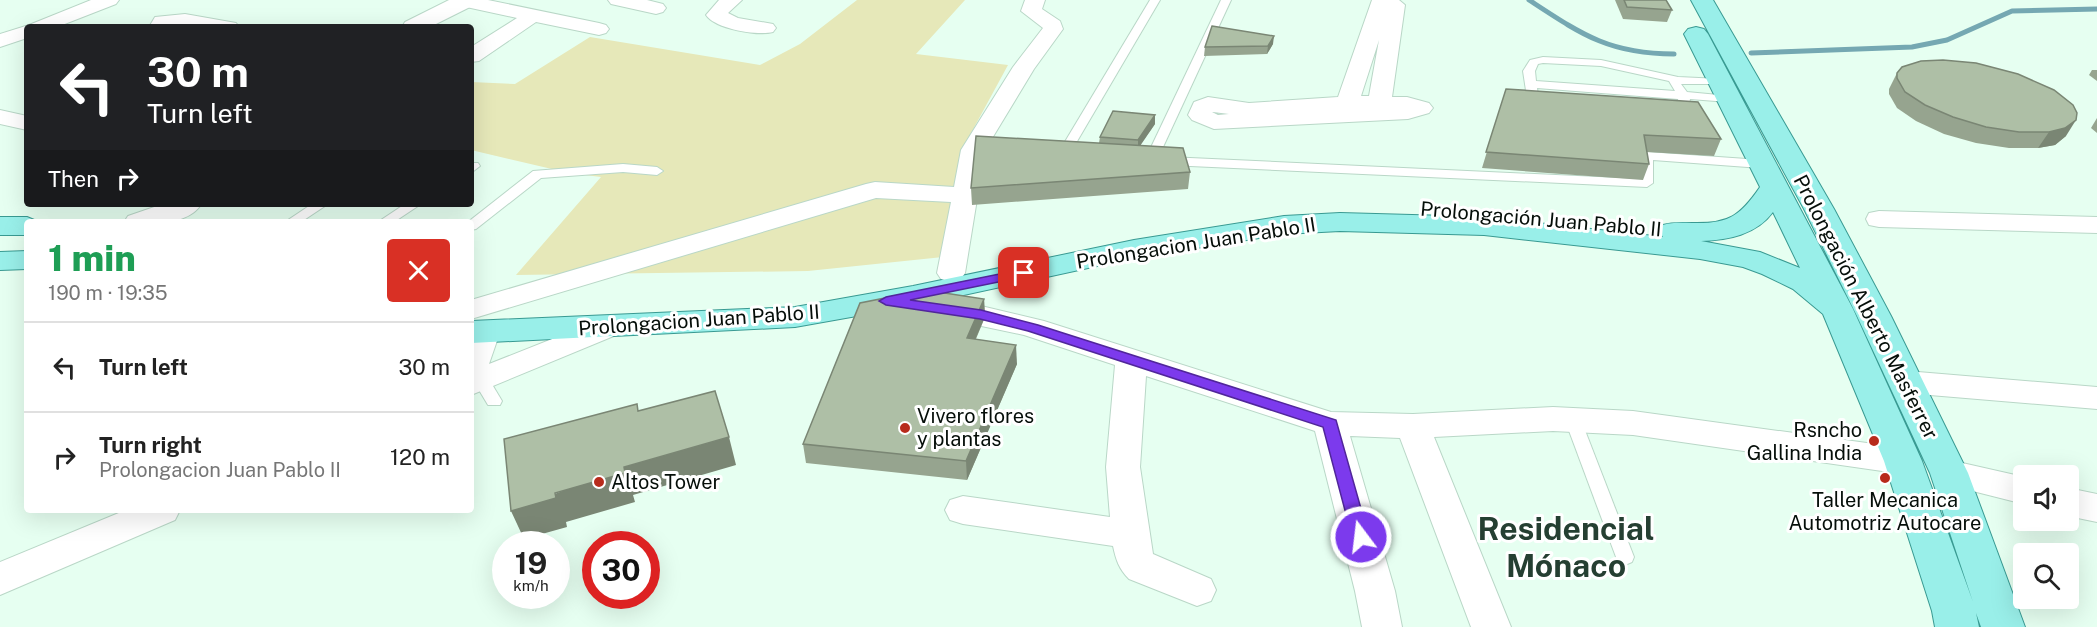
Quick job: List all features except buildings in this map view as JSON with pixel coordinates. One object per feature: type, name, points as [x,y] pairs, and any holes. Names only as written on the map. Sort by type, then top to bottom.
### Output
[{"type":"main road","name":"Prolongación Alberto Masferrer","points":[[1679,0],[1837,309],[1903,460],[1954,611],[1957,627]]},
{"type":"main road","name":"Prolongación Alberto Masferrer","points":[[1702,0],[1819,209],[1906,382],[1949,473],[2003,627]]},
{"type":"main road","name":"Prolongación Juan Pablo II","points":[[474,323],[652,312],[792,298],[951,273],[1206,220],[1306,209],[1414,207],[1481,210],[1676,232],[1700,232],[1725,229],[1751,218],[1767,175]]},
{"type":"main road","name":"Prolongacion Juan Pablo II","points":[[474,323],[610,326],[795,317],[886,301],[1134,249],[1284,225],[1340,222],[1484,226],[1700,250],[1749,259],[1773,267],[1804,282],[1837,309]]},
{"type":"main road","points":[[0,226],[24,226]]},
{"type":"main road","points":[[0,261],[24,260]]},
{"type":"street","points":[[46,24],[109,0]]},
{"type":"street","points":[[419,24],[465,0],[599,29]]},
{"type":"street","points":[[618,0],[656,8]]},
{"type":"street","points":[[732,0],[716,15],[733,23],[766,28]]},
{"type":"street","points":[[951,273],[965,195],[979,150],[1024,67],[1053,29],[1053,25],[1031,11],[1035,0]]},
{"type":"street","points":[[1347,103],[1382,0]]},
{"type":"street","points":[[1380,102],[1396,0]]},
{"type":"street","points":[[160,24],[162,21],[185,20],[210,24]]},
{"type":"street","points":[[474,54],[527,21]]},
{"type":"street","points":[[0,41],[24,32]]},
{"type":"street","points":[[0,98],[24,103]]},
{"type":"street","points":[[1380,102],[1407,104],[1421,108],[1408,112],[1214,122],[1200,115],[1202,107],[1208,104],[1249,110],[1347,103],[1380,102]]},
{"type":"street","points":[[0,117],[24,122]]},
{"type":"street","points":[[610,326],[479,384],[474,323],[875,190],[965,195]]},
{"type":"street","points":[[150,219],[181,211]]},
{"type":"street","points":[[1879,219],[2097,225]]},
{"type":"street","points":[[886,301],[981,315],[1033,328],[1131,362],[1330,424],[1413,426],[1573,420],[1633,423],[1714,432],[1903,460]]},
{"type":"street","points":[[1131,362],[1123,466],[1135,561],[1143,568],[1197,590]]},
{"type":"street","points":[[1906,382],[2097,398]]},
{"type":"street","points":[[1330,424],[1375,591],[1382,627]]},
{"type":"street","points":[[1413,426],[1491,627]]},
{"type":"street","points":[[1949,473],[2013,488]]},
{"type":"street","points":[[2079,504],[2097,508]]},
{"type":"street","points":[[963,510],[1130,534]]},
{"type":"street","points":[[0,579],[155,513]]},
{"type":"lane","points":[[1063,155],[1155,0]]},
{"type":"lane","points":[[1226,0],[1145,160],[1647,183],[1647,156],[1767,175]]},
{"type":"lane","points":[[1560,105],[1538,100],[1533,96],[1529,71],[1534,62],[1550,60],[1617,65],[1725,91]]},
{"type":"lane","points":[[1665,113],[1682,110],[1684,107],[1684,96],[1671,78]]},
{"type":"lane","points":[[1530,84],[1684,96],[1725,91]]},
{"type":"lane","points":[[474,224],[538,174],[623,168],[657,171]]},
{"type":"lane","points":[[297,219],[316,207]]},
{"type":"lane","points":[[390,219],[409,207]]},
{"type":"lane","points":[[1573,420],[1624,557]]},
{"type":"green space","points":[[857,0],[965,0],[916,54],[1008,65],[970,135],[943,257],[808,271],[516,275],[601,177],[569,173],[474,151],[474,82],[515,84],[590,37],[760,65],[800,44]]},
{"type":"waterway","points":[[1529,0],[1564,23],[1613,46],[1651,53],[1674,54]]},
{"type":"waterway","points":[[1751,53],[1912,47],[1947,40],[2012,11],[2097,9]]},
{"type":"place","name":"Vivero flores y plantas","points":[[905,428]]},
{"type":"place","name":"Rsncho Gallina India","points":[[1874,441]]},
{"type":"place","name":"Taller Mecanica Automotriz Autocare","points":[[1885,478]]},
{"type":"place","name":"Altos Tower","points":[[599,482]]},
{"type":"district","name":"Residencial Mónaco","points":[[1566,546]]},
{"type":"route","points":[[1024,273],[886,301],[981,315],[1033,328],[1131,362],[1330,424],[1361,537]]}]
